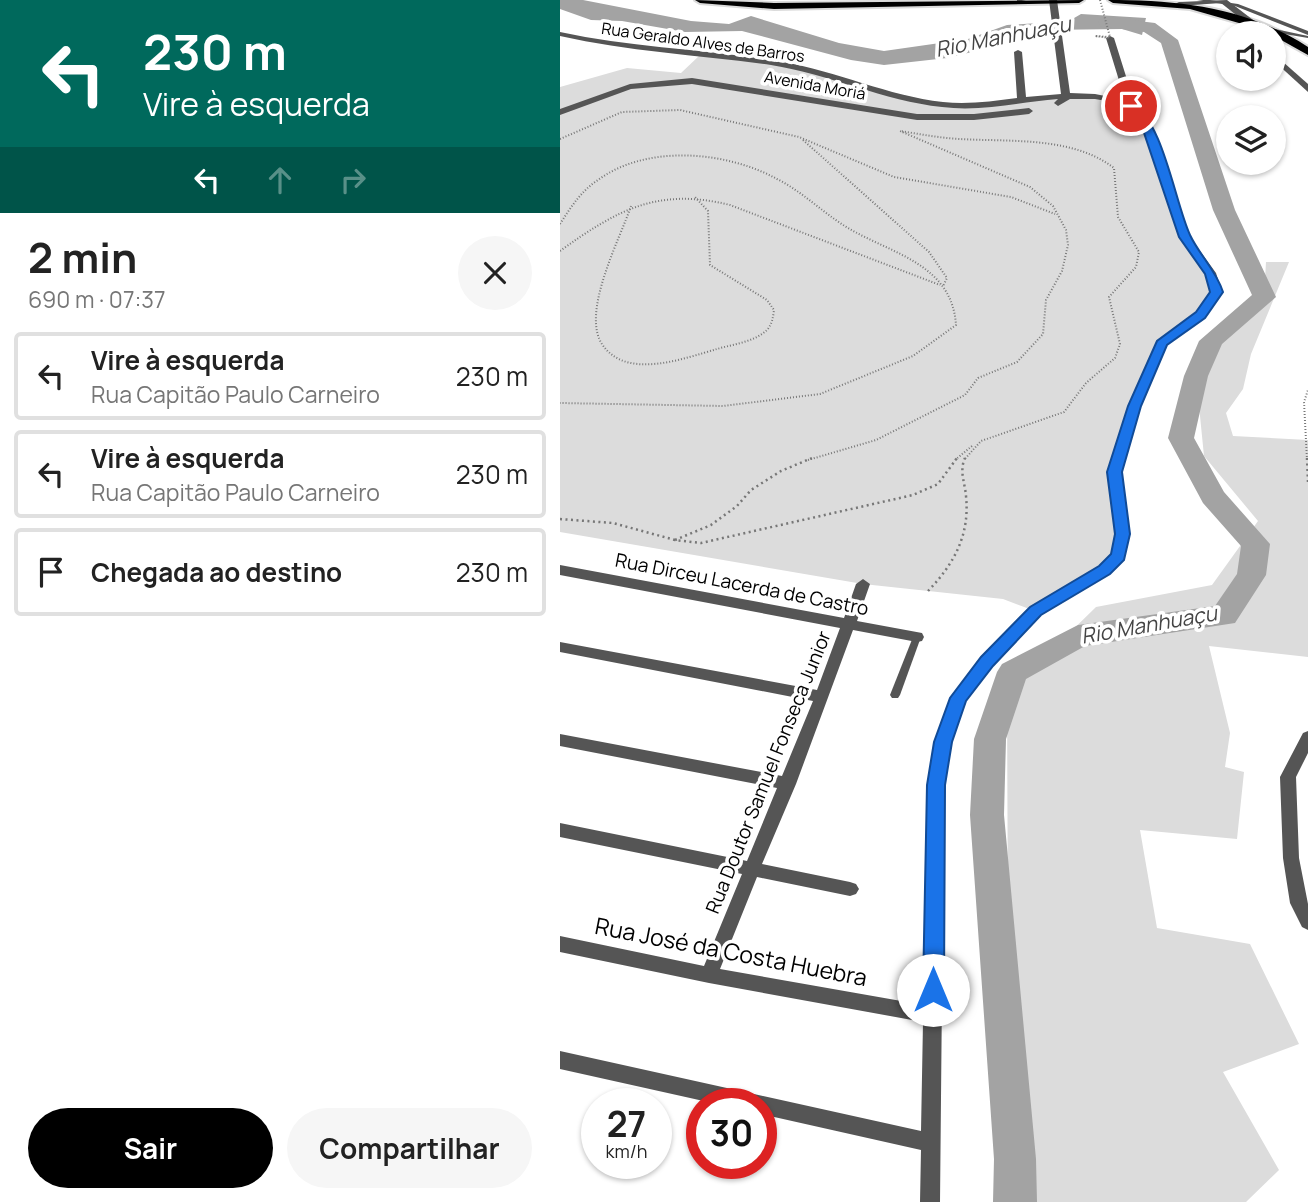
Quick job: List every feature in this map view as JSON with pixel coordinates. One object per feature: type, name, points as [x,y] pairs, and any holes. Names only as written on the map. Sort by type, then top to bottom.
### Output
[{"type":"highway","points":[[701,0],[774,6],[1021,0],[1054,6],[1079,0]]},
{"type":"highway","points":[[1113,0],[1179,4],[1250,21]]},
{"type":"highway","points":[[1286,38],[1308,52]]},
{"type":"street","points":[[1179,4],[1224,1],[1248,21]]},
{"type":"street","points":[[1054,6],[1066,98]]},
{"type":"street","name":"Rua Geraldo Alves de Barros","points":[[560,34],[635,48],[805,68],[922,103],[972,106],[1066,98],[1110,99],[1131,106]]},
{"type":"street","points":[[930,1202],[936,785],[943,742],[959,698],[987,662],[1035,611],[1104,570],[1118,556],[1122,534],[1115,472],[1134,406],[1162,343],[1200,315],[1217,292],[1211,274],[1185,237],[1147,126],[1131,106],[1110,38]]},
{"type":"street","points":[[1018,52],[1022,102]]},
{"type":"street","points":[[1286,68],[1308,89]]},
{"type":"street","name":"Avenida Moriá","points":[[560,112],[629,87],[682,81],[714,82],[894,114],[935,118],[1040,109],[1066,98]]},
{"type":"street","name":"Rua Dirceu Lacerda de Castro","points":[[560,570],[917,637]]},
{"type":"street","name":"Rua Doutor Samuel Fonseca Junior","points":[[709,975],[788,784],[863,584]]},
{"type":"street","points":[[560,647],[822,697]]},
{"type":"street","points":[[1308,737],[1288,777],[1291,858],[1298,903],[1308,922]]},
{"type":"street","points":[[560,740],[788,784]]},
{"type":"street","points":[[560,830],[850,889]]},
{"type":"street","name":"Rua José da Costa Huebra","points":[[560,944],[709,975],[933,1014]]},
{"type":"street","points":[[560,1060],[686,1088]]},
{"type":"street","points":[[777,1109],[931,1143]]},
{"type":"lane","points":[[1199,0],[1224,1],[1308,35]]},
{"type":"lane","points":[[1286,32],[1308,35]]},
{"type":"lane","points":[[895,695],[917,637]]},
{"type":"path","points":[[1100,0],[1110,37],[1095,36],[1110,38]]},
{"type":"path","points":[[560,139],[622,113],[663,108],[691,111],[799,137],[894,177],[1011,197],[1057,215]]},
{"type":"path","points":[[560,519],[613,523],[675,540],[712,541],[913,495],[939,484],[961,452],[1058,415],[1077,398],[1084,384],[1115,359],[1120,348],[1110,297],[1115,287],[1134,272],[1139,256],[1138,247],[1118,220],[1117,174],[1110,163],[1102,158],[1060,147],[939,138],[900,131],[1030,187],[1046,199],[1068,238],[1065,262],[1046,300],[1043,334],[1017,362],[987,372],[965,395],[876,440],[812,458],[774,475],[751,490],[737,506],[711,525],[675,540]]},
{"type":"path","points":[[799,137],[929,252],[947,278],[943,286]]},
{"type":"path","points":[[560,224],[583,193],[629,164],[672,156],[719,159],[761,172],[787,185],[850,230],[921,266],[943,286],[957,313],[956,325],[949,333],[911,357],[859,381],[822,393],[781,400],[704,404],[560,403]]},
{"type":"path","points":[[560,251],[631,206],[654,199],[694,196],[730,205],[943,286]]},
{"type":"path","points":[[631,206],[624,233],[601,289],[596,329],[602,343],[612,354],[631,362],[667,362],[752,339],[771,325],[773,317],[774,310],[767,300],[710,265],[708,211],[694,196]]},
{"type":"path","points":[[1308,390],[1304,402],[1308,482]]},
{"type":"path","points":[[928,591],[959,555],[967,498],[961,472],[964,459],[975,445]]},
{"type":"shaded area","points":[[700,55],[772,63],[944,105],[1066,98],[1110,99],[1140,113],[1185,237],[1211,273],[1217,292],[1200,315],[1162,343],[1115,472],[1118,556],[1035,611],[1003,599],[863,584],[560,532],[560,87],[627,68],[681,73]]},
{"type":"shaded area","points":[[1266,262],[1289,262],[1251,354],[1243,389],[1226,413],[1233,436],[1308,440],[1308,657],[1209,646],[1230,733],[1225,767],[1244,772],[1237,839],[1140,830],[1157,928],[1250,944],[1299,1044],[1223,1072],[1279,1170],[1246,1202],[1035,1202],[1008,944],[1007,694],[1096,607],[1212,585],[1258,521],[1204,456],[1196,376],[1211,341],[1264,297]]},
{"type":"water","points":[[560,0],[583,0],[691,21],[729,24],[751,16],[839,43],[884,51],[968,39],[1007,25],[1069,21],[1081,14],[1146,18],[1142,35],[1122,29],[1044,30],[1026,39],[947,58],[884,65],[851,60],[742,31],[685,32],[622,21],[591,20],[560,9]]},
{"type":"waterway","name":"Rio Manhuaçu","points":[[1015,1202],[1015,1159],[987,815],[990,739],[1013,672],[1078,636],[1224,615],[1251,575],[1256,544],[1213,497],[1181,438],[1196,376],[1211,341],[1264,297],[1224,210],[1169,40],[1149,27],[1106,22]]},
{"type":"route","points":[[933,990],[936,785],[943,742],[959,698],[987,662],[1035,611],[1104,570],[1118,556],[1122,534],[1115,495],[1115,472],[1134,406],[1162,343],[1200,315],[1217,292],[1211,274],[1185,237],[1147,126],[1140,113],[1131,106]]}]
